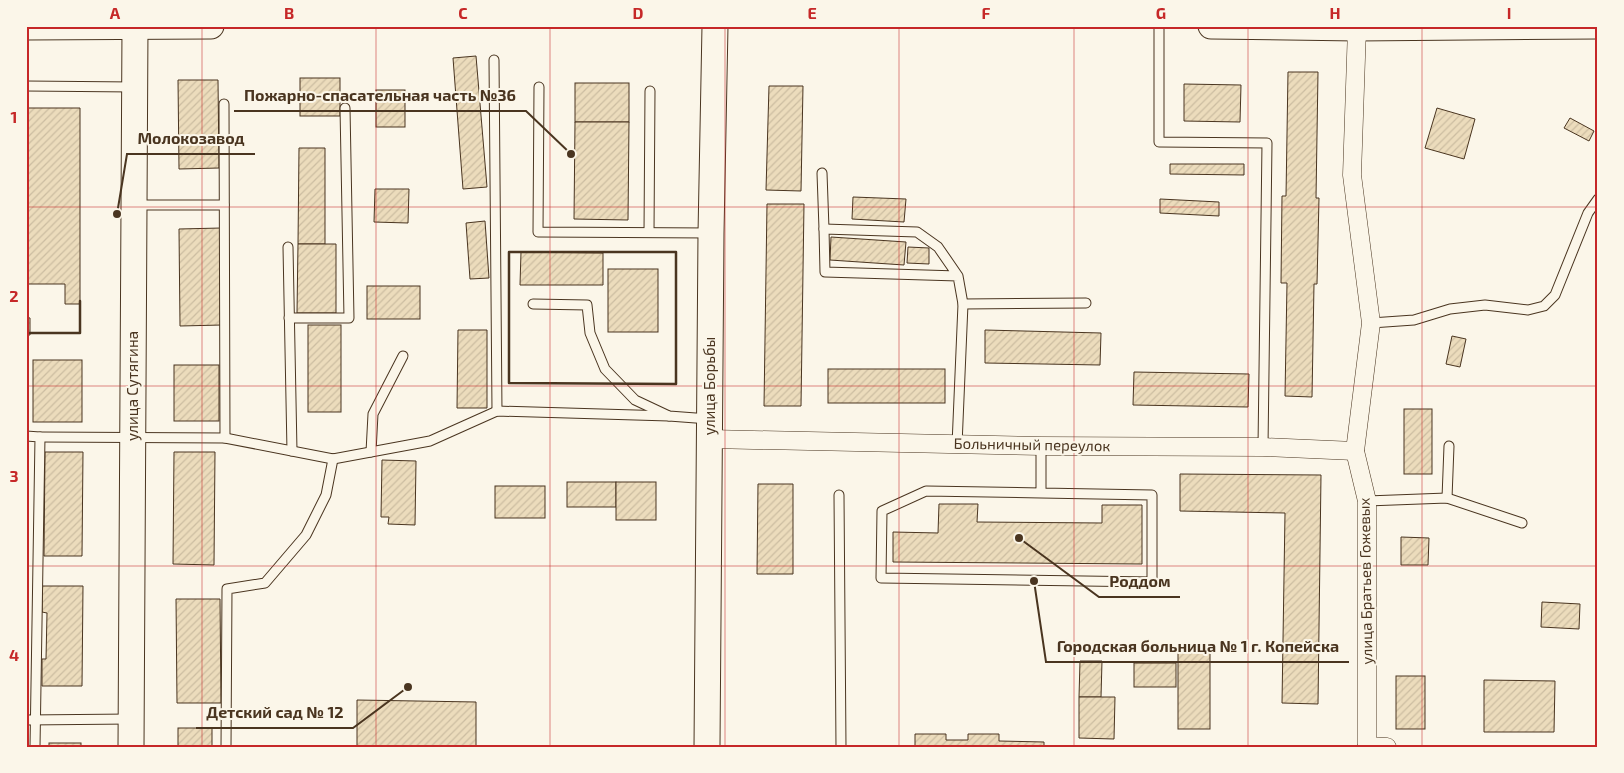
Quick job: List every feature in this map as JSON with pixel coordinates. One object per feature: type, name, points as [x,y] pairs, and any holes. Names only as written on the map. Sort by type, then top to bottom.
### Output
[{"type":"street","points":[[26,27],[211,26]]},
{"type":"street","name":"улица Борьбы","points":[[708,747],[711,233],[715,26]]},
{"type":"street","points":[[1211,26],[1598,26]]},
{"type":"street","name":"улица Сутягина","points":[[131,747],[135,27]]},
{"type":"street","name":"улица Братьев Гожевых","points":[[1357,27],[1352,175],[1371,323],[1355,451],[1367,501],[1367,747]]},
{"type":"street","name":"Больничный переулок","points":[[710,429],[957,444],[1263,447],[1355,451]]},
{"type":"street","points":[[1367,747],[1387,747]]},
{"type":"lane","points":[[1159,26],[1159,142],[1267,143],[1263,447]]},
{"type":"lane","points":[[494,60],[497,411]]},
{"type":"lane","points":[[26,86],[134,88]]},
{"type":"lane","points":[[539,87],[538,232],[711,233]]},
{"type":"lane","points":[[649,232],[650,91]]},
{"type":"lane","points":[[224,104],[225,438]]},
{"type":"lane","points":[[289,318],[349,318],[345,108]]},
{"type":"lane","points":[[822,172],[825,272],[958,276]]},
{"type":"lane","points":[[1371,323],[1414,320],[1450,309],[1485,305],[1528,310],[1544,306],[1555,295],[1588,213],[1598,199]]},
{"type":"lane","points":[[134,205],[224,205]]},
{"type":"lane","points":[[824,229],[917,232],[938,247],[958,276],[963,304],[957,444]]},
{"type":"lane","points":[[288,247],[292,451]]},
{"type":"lane","points":[[963,304],[1086,303]]},
{"type":"lane","points":[[533,304],[587,305],[590,333],[605,369],[635,400],[669,416],[710,429]]},
{"type":"lane","points":[[372,452],[373,414],[403,356]]},
{"type":"lane","points":[[26,436],[225,438],[333,459],[430,441],[497,411],[669,416]]},
{"type":"lane","points":[[35,747],[31,720],[40,437]]},
{"type":"lane","points":[[1041,446],[1041,493]]},
{"type":"lane","points":[[1447,498],[1449,446]]},
{"type":"lane","points":[[226,747],[227,589],[265,584],[306,535],[326,495],[333,459]]},
{"type":"lane","points":[[926,491],[1041,493],[1152,495],[1152,582],[881,578],[882,511],[926,491]]},
{"type":"lane","points":[[839,495],[841,747]]},
{"type":"lane","points":[[1367,501],[1447,498],[1522,524]]},
{"type":"lane","points":[[31,720],[131,720]]},
{"type":"building","points":[[476,56],[487,187],[463,189],[453,58]]},
{"type":"building","points":[[1288,72],[1318,72],[1316,198],[1319,198],[1317,284],[1314,284],[1312,397],[1285,396],[1287,283],[1281,283],[1282,196],[1286,196]]},
{"type":"building","points":[[300,78],[340,78],[340,116],[300,116]]},
{"type":"building","points":[[178,80],[218,80],[219,168],[179,169]]},
{"type":"building","points":[[575,83],[629,83],[629,122],[575,122]]},
{"type":"building","points":[[1184,84],[1241,85],[1240,122],[1184,121]]},
{"type":"building","points":[[769,86],[803,86],[801,191],[766,190]]},
{"type":"building","points":[[376,90],[405,90],[405,127],[376,127]]},
{"type":"building","points":[[26,108],[80,108],[80,304],[65,304],[65,284],[26,284]]},
{"type":"building","points":[[1437,108],[1475,119],[1464,159],[1425,148]]},
{"type":"building","points":[[1570,118],[1594,131],[1589,141],[1564,128]]},
{"type":"building","points":[[575,122],[629,122],[628,220],[574,219]]},
{"type":"building","points":[[299,148],[325,148],[325,244],[298,244]]},
{"type":"building","points":[[1170,164],[1244,164],[1244,175],[1170,174]]},
{"type":"building","points":[[375,189],[409,189],[408,223],[374,222]]},
{"type":"building","points":[[853,197],[906,199],[904,222],[852,219]]},
{"type":"building","points":[[1160,199],[1219,202],[1219,216],[1160,213]]},
{"type":"building","points":[[767,204],[804,204],[801,406],[764,406]]},
{"type":"building","points":[[485,221],[489,278],[470,279],[466,223]]},
{"type":"building","points":[[221,228],[222,325],[180,326],[179,229]]},
{"type":"building","points":[[831,237],[906,242],[904,265],[830,260]]},
{"type":"building","points":[[298,244],[336,244],[336,313],[297,313]]},
{"type":"building","points":[[908,247],[929,248],[929,264],[907,263]]},
{"type":"building","points":[[521,252],[603,253],[603,285],[520,285]]},
{"type":"building","points":[[608,269],[658,269],[658,332],[608,332]]},
{"type":"building","points":[[367,286],[420,286],[420,319],[367,319]]},
{"type":"building","points":[[26,317],[30,318],[30,335],[26,335]]},
{"type":"building","points":[[308,325],[341,325],[341,412],[308,412]]},
{"type":"building","points":[[458,330],[487,330],[487,408],[457,408]]},
{"type":"building","points":[[985,330],[1101,333],[1100,365],[985,363]]},
{"type":"building","points":[[1452,336],[1466,339],[1460,367],[1446,364]]},
{"type":"building","points":[[33,360],[82,360],[82,422],[33,422]]},
{"type":"building","points":[[174,365],[219,365],[219,421],[174,421]]},
{"type":"building","points":[[828,369],[945,369],[945,403],[828,403]]},
{"type":"building","points":[[1134,372],[1249,374],[1248,407],[1133,405]]},
{"type":"building","points":[[1404,409],[1432,409],[1432,474],[1404,474]]},
{"type":"building","points":[[45,452],[83,452],[82,556],[44,556]]},
{"type":"building","points":[[174,452],[215,452],[214,565],[173,564]]},
{"type":"building","points":[[382,460],[416,461],[415,525],[388,524],[389,517],[381,517]]},
{"type":"building","points":[[1180,474],[1321,475],[1318,704],[1282,703],[1285,513],[1180,511]]},
{"type":"building","points":[[567,482],[616,482],[616,507],[567,507]]},
{"type":"building","points":[[616,482],[656,482],[656,520],[616,520]]},
{"type":"building","points":[[758,484],[793,484],[793,574],[757,574]]},
{"type":"building","points":[[495,486],[545,486],[545,518],[495,518]]},
{"type":"building","points":[[939,504],[978,504],[977,522],[1102,523],[1102,505],[1142,505],[1142,564],[893,562],[893,532],[938,533]]},
{"type":"building","points":[[1401,537],[1429,538],[1428,565],[1401,565]]},
{"type":"building","points":[[42,586],[83,586],[82,686],[42,686],[42,659],[46,659],[47,613],[42,612]]},
{"type":"building","points":[[176,599],[220,599],[221,703],[177,703]]},
{"type":"building","points":[[1542,602],[1580,604],[1579,629],[1541,627]]},
{"type":"building","points":[[1178,644],[1210,644],[1210,729],[1178,729]]},
{"type":"building","points":[[1080,661],[1102,661],[1101,697],[1079,697]]},
{"type":"building","points":[[1134,663],[1176,663],[1176,687],[1134,687]]},
{"type":"building","points":[[1396,676],[1425,676],[1425,729],[1396,729]]},
{"type":"building","points":[[1484,680],[1555,681],[1554,732],[1484,732]]},
{"type":"building","points":[[1079,697],[1115,697],[1114,739],[1079,738]]},
{"type":"building","points":[[357,700],[476,702],[476,747],[357,747]]},
{"type":"building","points":[[178,728],[212,728],[212,747],[178,747]]},
{"type":"building","points":[[915,734],[946,734],[946,740],[968,740],[968,734],[999,734],[999,741],[1044,742],[1044,747],[915,747]]},
{"type":"building","points":[[49,743],[81,743],[81,747],[49,747]]},
{"type":"wall","points":[[509,252],[676,252],[676,384],[509,383],[509,252]]},
{"type":"wall","points":[[27,333],[80,333],[80,301]]},
{"type":"place","name":"Пожарно-спасательная часть №36","points":[[571,154]]},
{"type":"place","name":"Молокозавод","points":[[117,214]]},
{"type":"place","name":"Роддом","points":[[1019,538]]},
{"type":"place","name":"Городская больница № 1 г. Копейска","points":[[1034,581]]},
{"type":"place","name":"Детский сад № 12","points":[[408,687]]}]
